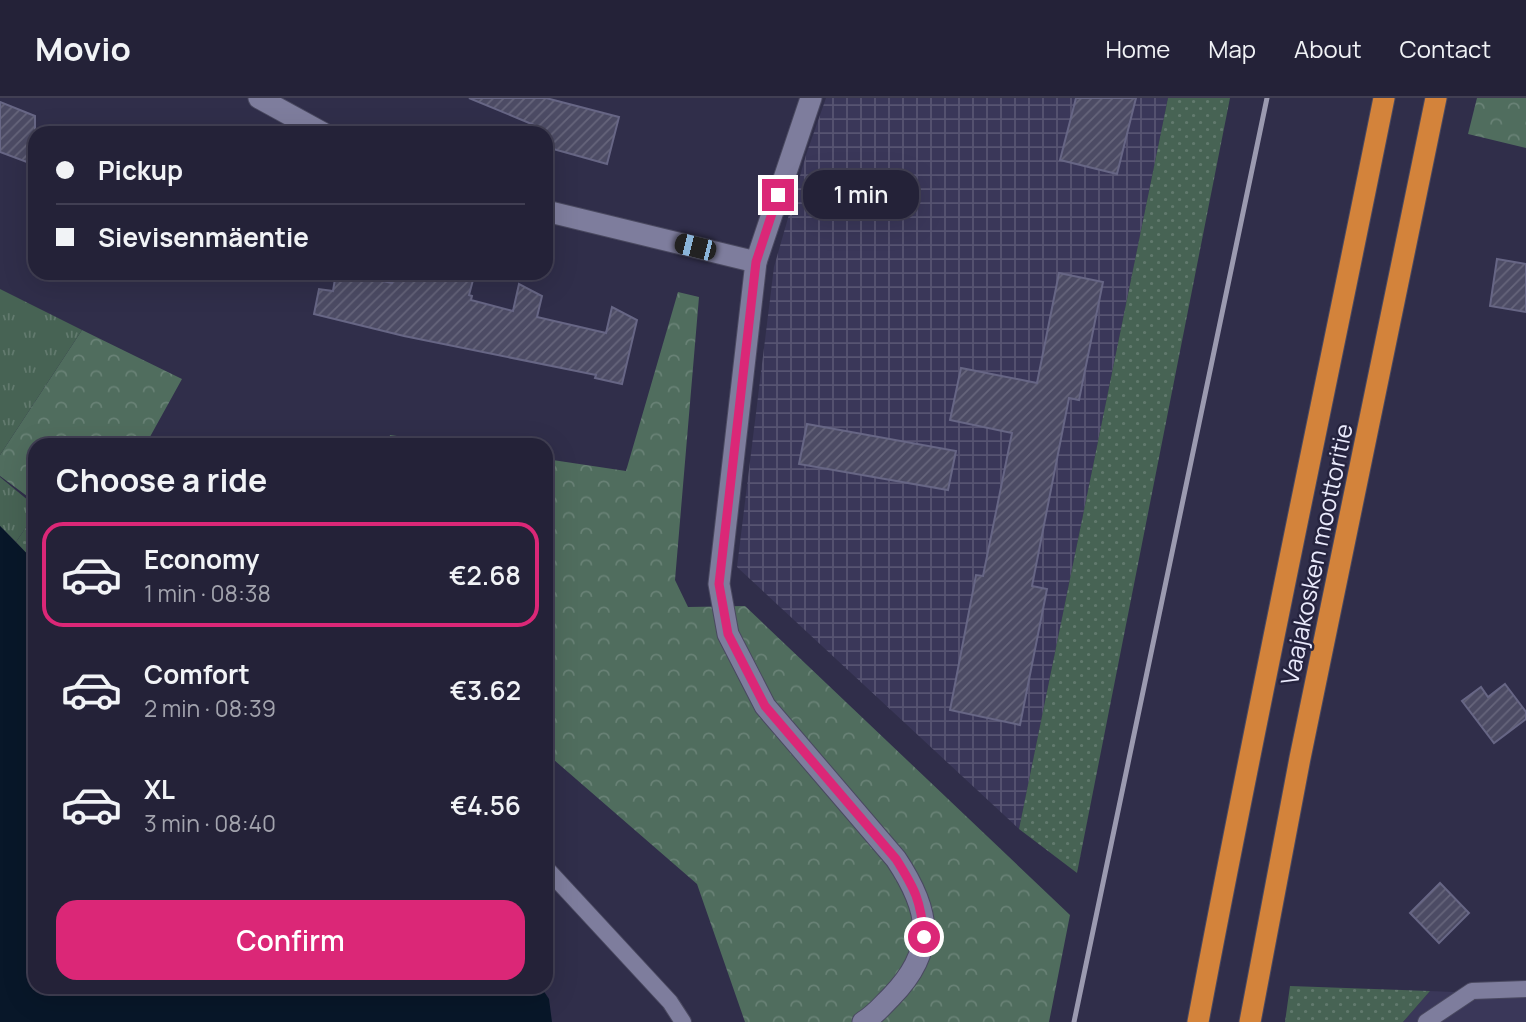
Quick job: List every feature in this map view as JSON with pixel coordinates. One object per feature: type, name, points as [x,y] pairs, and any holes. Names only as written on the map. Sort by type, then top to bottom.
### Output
[{"type":"highway","name":"Vaajakosken moottoritie","points":[[1198,1022],[1238,808],[1384,98]]},
{"type":"highway","name":"Vaajakosken moottoritie","points":[[1250,1022],[1300,758],[1436,98]]},
{"type":"street","points":[[258,98],[310,126]]},
{"type":"street","points":[[811,98],[756,262],[719,584],[728,634],[765,706],[896,859],[921,906],[924,937],[916,967],[899,989],[863,1022]]},
{"type":"street","points":[[553,213],[756,262]]},
{"type":"lane","points":[[553,876],[670,1002],[683,1022]]},
{"type":"lane","points":[[1426,1022],[1472,991],[1526,989]]},
{"type":"shaded area","points":[[826,98],[1168,98],[1019,829],[737,567],[774,267],[806,155]]},
{"type":"shaded area","points":[[1430,991],[1526,995],[1526,1022],[1403,1022]]},
{"type":"green space","points":[[1168,98],[1230,98],[1077,873],[1019,829]]},
{"type":"green space","points":[[1477,98],[1526,98],[1526,148],[1468,134]]},
{"type":"green space","points":[[0,289],[82,330],[0,455]]},
{"type":"green space","points":[[678,292],[699,297],[675,580],[688,607],[745,606],[1070,915],[1049,1022],[745,1022],[697,884],[553,759],[553,460],[626,471]]},
{"type":"green space","points":[[82,330],[182,379],[149,438],[28,438],[28,497],[0,476],[0,455]]},
{"type":"green space","points":[[390,435],[411,438],[389,438]]},
{"type":"green space","points":[[0,477],[28,500],[28,524],[16,542],[0,526]]},
{"type":"green space","points":[[28,524],[28,555],[16,542]]},
{"type":"green space","points":[[1290,986],[1430,991],[1403,1022],[1285,1022]]},
{"type":"water","points":[[0,526],[28,555],[28,994],[546,994],[549,999],[552,1022],[0,1022]]},
{"type":"building","points":[[469,98],[546,98],[619,117],[607,164],[553,149],[553,126],[536,126]]},
{"type":"building","points":[[1076,98],[1136,98],[1117,174],[1060,160]]},
{"type":"building","points":[[0,102],[35,116],[35,126],[28,126],[28,162],[0,152]]},
{"type":"building","points":[[1497,259],[1526,264],[1526,312],[1490,306]]},
{"type":"building","points":[[1059,273],[1103,282],[1079,400],[1069,398],[1032,586],[1047,589],[1020,725],[950,710],[976,575],[983,576],[1012,433],[950,420],[961,368],[1037,383]]},
{"type":"building","points":[[335,280],[378,280],[392,283],[393,280],[473,280],[469,295],[472,296],[471,300],[513,311],[519,284],[542,296],[537,317],[606,333],[612,307],[637,320],[622,384],[595,378],[596,375],[404,336],[314,314],[319,289],[333,291]]},
{"type":"building","points":[[807,424],[956,451],[948,490],[799,464]]},
{"type":"building","points":[[1505,684],[1526,712],[1526,719],[1494,743],[1462,701],[1481,687],[1488,697]]},
{"type":"building","points":[[1440,883],[1469,913],[1439,943],[1410,913]]},
{"type":"railway","points":[[1074,1022],[1267,98]]},
{"type":"route","points":[[778,195],[756,262],[719,584],[728,634],[765,706],[896,859],[921,906],[924,937]]}]
